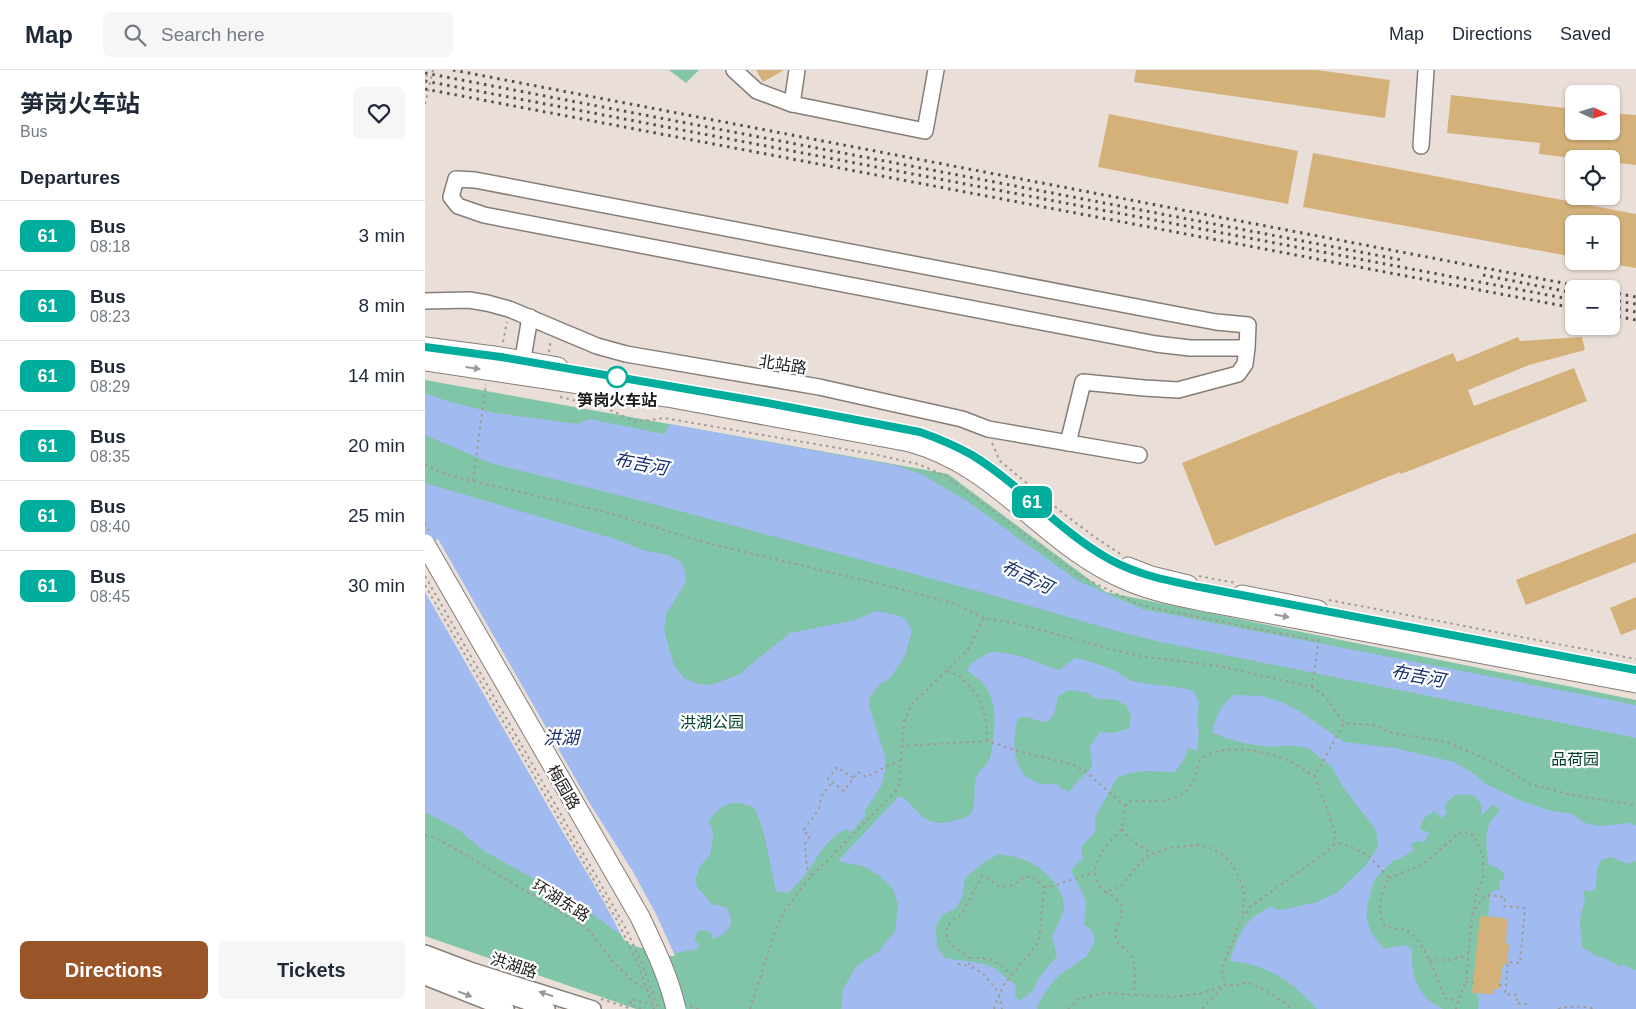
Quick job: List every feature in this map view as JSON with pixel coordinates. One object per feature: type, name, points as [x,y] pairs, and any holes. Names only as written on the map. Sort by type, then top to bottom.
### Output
[{"type":"main road","points":[[425,347],[667,397],[885,436],[926,446],[961,463],[986,479],[1057,538],[1104,570],[1154,591],[1636,683]]},
{"type":"main road","points":[[425,361],[522,368],[762,402],[925,434],[972,455],[1060,525],[1109,559],[1133,570],[1174,582],[1636,670]]},
{"type":"main road","name":"梅园路","points":[[425,544],[636,910],[652,941],[670,1003]]},
{"type":"main road","name":"梅园路","points":[[425,564],[615,895],[670,1003]]},
{"type":"street","points":[[734,70],[757,91],[792,104],[925,131],[936,70]]},
{"type":"street","points":[[792,104],[797,70]]},
{"type":"street","points":[[1421,146],[1426,70]]},
{"type":"street","points":[[1069,443],[1083,382],[1178,390],[1238,374],[1245,364],[1247,348],[1248,325],[1216,322],[475,180],[456,179],[451,197],[457,206],[485,215],[1156,344],[1190,348],[1247,348]]},
{"type":"street","name":"北站路","points":[[425,300],[469,300],[509,309],[597,346],[627,354],[819,387],[962,419],[988,429],[1139,455]]},
{"type":"street","points":[[522,368],[530,317]]},
{"type":"street","name":"洪湖路","points":[[425,953],[470,970],[593,1009]]},
{"type":"street","points":[[425,966],[547,1009]]},
{"type":"street","points":[[425,977],[505,1009]]},
{"type":"path","points":[[425,83],[428,70]]},
{"type":"path","points":[[425,104],[433,70]]},
{"type":"path","points":[[503,347],[507,318]]},
{"type":"path","points":[[549,354],[551,337]]},
{"type":"path","points":[[473,481],[486,382]]},
{"type":"path","points":[[561,397],[606,408],[636,422],[664,418],[918,464],[946,476],[1078,575],[1133,602],[1153,608],[1313,640],[1314,636],[1319,638],[1312,687]]},
{"type":"path","points":[[992,443],[1000,461],[1064,514],[1122,555]]},
{"type":"path","points":[[425,464],[451,476],[603,511],[707,543],[956,604],[984,618],[1015,623],[1136,655],[1219,666],[1312,687],[1327,698],[1344,723],[1373,725],[1392,733],[1447,742],[1499,765],[1530,784],[1572,795],[1636,805]]},
{"type":"path","points":[[1191,574],[1240,583]]},
{"type":"path","points":[[425,576],[624,925],[641,961],[658,1009]]},
{"type":"path","points":[[425,584],[619,924],[639,967],[670,1003]]},
{"type":"path","points":[[1327,600],[1636,659]]},
{"type":"path","points":[[750,1009],[775,931],[786,908],[812,876],[896,791],[899,784],[901,746],[905,722],[912,704],[967,651],[984,618]]},
{"type":"path","points":[[946,671],[961,677],[979,696],[985,717],[988,741]]},
{"type":"path","points":[[1315,776],[1344,723]]},
{"type":"path","points":[[901,746],[988,741],[1018,751],[1071,764],[1085,771],[1125,806]]},
{"type":"path","points":[[1134,994],[1134,960],[1117,942],[1115,934],[1122,911],[1118,901],[1098,885],[1095,872],[1101,852],[1109,841],[1122,829],[1125,806],[1130,801],[1163,802],[1183,794],[1195,778],[1200,760],[1212,753],[1221,751],[1253,751],[1272,755],[1287,760],[1315,776],[1336,835],[1333,846]]},
{"type":"path","points":[[853,778],[837,767],[828,779],[844,791],[858,772],[867,777],[900,760]]},
{"type":"path","points":[[812,876],[807,868],[805,844],[810,836],[803,831],[819,809],[821,797],[832,782]]},
{"type":"path","points":[[1122,829],[1131,840],[1153,854]]},
{"type":"path","points":[[1456,1008],[1465,982],[1477,890],[1483,879],[1483,856],[1474,835],[1462,831],[1422,865],[1389,878],[1381,893],[1379,914],[1383,924],[1392,929],[1403,929],[1409,932],[1425,949],[1445,998],[1458,1001]]},
{"type":"path","name":"环湖东路","points":[[425,835],[442,842],[587,928],[615,964],[647,990],[670,1003],[701,1009]]},
{"type":"path","points":[[1225,985],[1222,969],[1239,924],[1249,907],[1333,846],[1343,843],[1368,856],[1389,878]]},
{"type":"path","points":[[1105,892],[1119,887],[1145,857],[1168,848],[1198,845],[1211,848],[1223,855],[1233,866],[1244,893],[1243,917]]},
{"type":"path","points":[[1011,975],[1004,967],[989,958],[970,958],[954,947],[948,940],[946,931],[950,922],[961,915],[982,876],[990,878],[997,885],[1008,887],[1017,884],[1024,877],[1033,877],[1044,887],[1053,886],[1095,872]]},
{"type":"path","points":[[994,1009],[1005,983],[1039,942],[1044,887]]},
{"type":"path","points":[[1473,911],[1486,895],[1505,897],[1504,906],[1525,908],[1520,963],[1508,962],[1505,994],[1517,995],[1516,1004],[1526,1004],[1526,1009]]},
{"type":"path","points":[[1429,960],[1450,960],[1468,955]]},
{"type":"path","points":[[969,966],[970,958]]},
{"type":"path","points":[[958,964],[969,966],[983,973],[991,981],[999,995],[1002,1009]]},
{"type":"path","points":[[1068,1009],[1078,999],[1104,993],[1174,997],[1203,993],[1225,985],[1238,985],[1247,982],[1274,995],[1292,1009]]},
{"type":"path","points":[[1465,982],[1473,983]]},
{"type":"path","points":[[1499,984],[1506,985]]},
{"type":"path","points":[[1201,1009],[1225,985]]},
{"type":"path","points":[[641,1009],[630,1005],[631,999],[670,1003]]},
{"type":"path","points":[[654,1009],[670,1003]]},
{"type":"path","points":[[1558,1009],[1570,1006],[1583,1006],[1596,1009]]},
{"type":"green space","points":[[669,70],[699,70],[686,83]]},
{"type":"green space","name":"洪湖公园","points":[[425,380],[948,474],[1106,592],[1636,700],[1636,1009],[636,1009],[425,936]]},
{"type":"water","name":"布吉河","points":[[425,393],[447,401],[494,413],[577,424],[589,419],[664,434],[670,424],[898,466],[921,474],[964,499],[1078,581],[1142,609],[1636,705],[1636,738],[1161,642],[646,502],[490,463],[425,435]]},
{"type":"water","name":"洪湖","points":[[425,483],[618,540],[643,550],[668,555],[681,562],[685,571],[686,582],[666,614],[664,631],[674,665],[684,678],[698,684],[711,685],[738,675],[790,633],[856,620],[876,611],[901,616],[906,620],[912,631],[905,656],[890,678],[879,685],[869,698],[869,706],[885,756],[885,772],[881,786],[864,812],[866,815],[851,832],[847,829],[829,841],[805,875],[788,893],[776,891],[764,834],[755,808],[734,803],[718,810],[708,822],[712,827],[713,839],[710,855],[700,866],[695,882],[712,905],[727,909],[731,920],[730,924],[724,933],[713,939],[711,933],[706,930],[698,931],[694,940],[699,944],[697,949],[671,954],[632,943],[574,901],[484,851],[459,830],[425,812]]},
{"type":"water","points":[[990,652],[1000,652],[1059,670],[1075,658],[1106,667],[1132,681],[1194,691],[1199,703],[1197,751],[1188,748],[1185,758],[1175,772],[1143,771],[1126,774],[1117,778],[1095,817],[1095,832],[1081,847],[1083,858],[1071,870],[1086,901],[1084,924],[1092,931],[1095,941],[1087,956],[1061,974],[1051,984],[1040,1000],[1037,1009],[841,1009],[843,989],[856,967],[879,951],[895,931],[898,905],[893,889],[880,876],[863,866],[838,861],[899,796],[932,822],[941,823],[958,820],[971,813],[978,773],[987,763],[992,751],[995,725],[993,704],[988,691],[967,670],[973,662]],"holes":[[[1069,690],[1088,693],[1094,698],[1116,700],[1127,706],[1131,717],[1129,728],[1113,733],[1100,732],[1090,747],[1092,767],[1069,792],[1056,784],[1042,784],[1031,780],[1018,764],[1014,742],[1018,718],[1027,717],[1047,722],[1054,715],[1058,696]],[[999,854],[1019,858],[1036,866],[1056,884],[1063,899],[1064,907],[1062,914],[1052,936],[1057,956],[1038,979],[1032,992],[1019,1001],[1015,996],[1016,986],[995,968],[984,964],[945,958],[937,947],[936,926],[942,915],[956,908],[963,895],[965,878],[984,862]]]},
{"type":"water","points":[[1234,695],[1262,696],[1284,703],[1344,742],[1394,748],[1454,762],[1486,784],[1519,800],[1548,810],[1572,814],[1585,823],[1599,826],[1630,823],[1636,825],[1636,861],[1627,864],[1611,857],[1601,860],[1597,870],[1596,888],[1591,892],[1585,890],[1583,892],[1585,899],[1580,919],[1582,947],[1620,967],[1624,964],[1636,970],[1636,1009],[1478,1009],[1479,999],[1477,993],[1493,994],[1501,979],[1503,964],[1507,964],[1509,944],[1496,943],[1506,939],[1507,920],[1488,916],[1492,891],[1500,890],[1499,881],[1504,879],[1504,873],[1488,864],[1486,838],[1491,821],[1500,810],[1492,805],[1482,815],[1481,804],[1475,796],[1465,794],[1454,796],[1450,799],[1444,807],[1447,813],[1442,818],[1434,811],[1424,818],[1420,827],[1422,831],[1429,833],[1424,843],[1418,841],[1411,844],[1411,847],[1415,849],[1398,860],[1395,859],[1378,875],[1373,883],[1367,909],[1370,930],[1385,949],[1403,945],[1412,949],[1413,968],[1417,985],[1427,998],[1443,1009],[1317,1009],[1298,990],[1279,976],[1257,966],[1230,961],[1243,929],[1253,917],[1270,907],[1281,910],[1295,907],[1317,902],[1338,892],[1365,866],[1377,849],[1378,841],[1376,830],[1343,787],[1332,767],[1308,748],[1248,744],[1212,732],[1219,712]]},
{"type":"pier","points":[[438,539],[590,804],[632,870],[657,916],[675,956],[631,945],[624,940],[604,902],[425,592],[425,547]]},
{"type":"building","points":[[756,70],[784,70],[763,82]]},
{"type":"building","points":[[1136,70],[1317,70],[1390,80],[1385,118],[1134,82]]},
{"type":"building","points":[[1451,95],[1565,108],[1565,140],[1620,140],[1620,114],[1636,115],[1636,165],[1620,163],[1620,150],[1565,150],[1565,157],[1539,154],[1540,143],[1447,133]]},
{"type":"building","points":[[1109,114],[1298,151],[1288,204],[1098,167]]},
{"type":"building","points":[[1313,153],[1565,201],[1565,205],[1588,205],[1636,214],[1636,268],[1620,265],[1620,215],[1565,215],[1565,255],[1303,207]]},
{"type":"building","points":[[1518,337],[1520,341],[1582,337],[1585,350],[1529,365],[1468,390],[1474,406],[1574,368],[1587,401],[1401,474],[1400,472],[1215,546],[1182,463],[1453,353],[1457,362]]},
{"type":"building","points":[[1636,533],[1636,562],[1526,605],[1516,580]]},
{"type":"building","points":[[1636,597],[1636,629],[1621,635],[1610,608]]},
{"type":"building","points":[[1480,916],[1504,918],[1507,920],[1506,943],[1509,944],[1507,964],[1503,964],[1499,989],[1494,989],[1493,994],[1472,993]]},
{"type":"railway","points":[[453,70],[1565,283]]},
{"type":"railway","points":[[425,73],[1402,260]]},
{"type":"railway","points":[[425,81],[1565,298]]},
{"type":"railway","points":[[425,89],[1565,306]]},
{"type":"railway","points":[[1483,275],[1565,291]]},
{"type":"railway","points":[[1620,294],[1636,297]]},
{"type":"railway","points":[[1620,301],[1636,304]]},
{"type":"railway","points":[[1620,309],[1636,312]]},
{"type":"railway","points":[[1620,317],[1636,320]]},
{"type":"bus line","name":"61","points":[[425,347],[501,357],[762,402],[920,432],[972,455],[1085,543],[1109,559],[1151,576],[1215,590],[1636,670]]},
{"type":"place","name":"笋岗火车站","points":[[617,377]]},
{"type":"park label","name":"品荷园","points":[[1575,759]]}]
